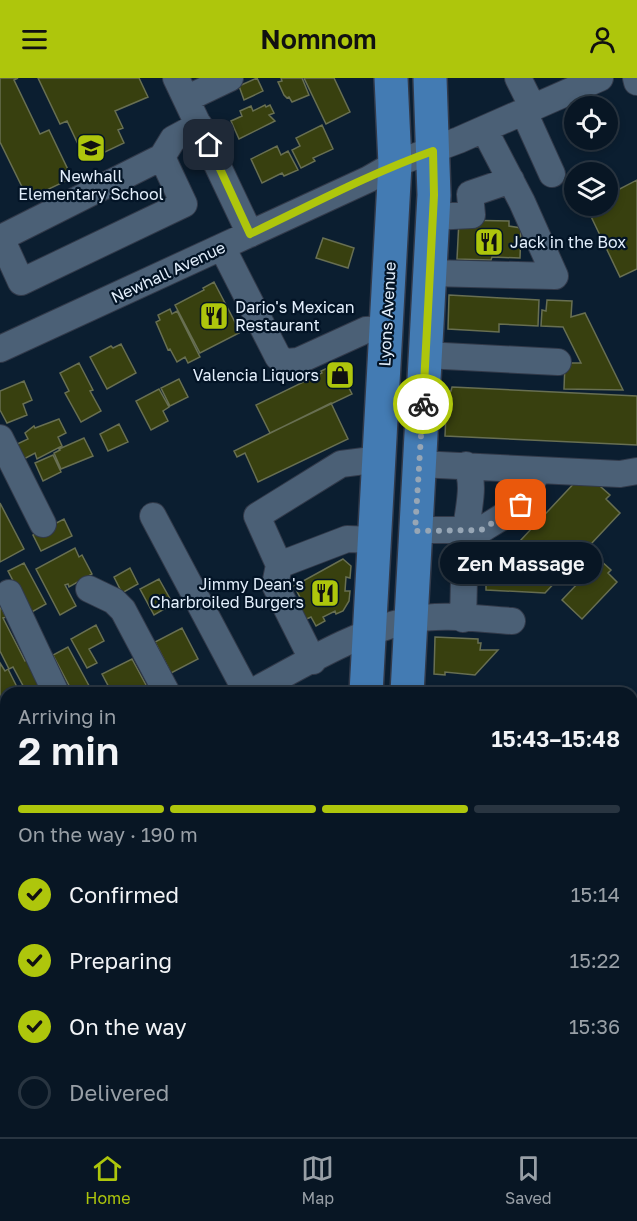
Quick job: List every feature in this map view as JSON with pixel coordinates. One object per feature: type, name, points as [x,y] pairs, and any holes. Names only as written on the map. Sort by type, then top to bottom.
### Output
[{"type":"main road","name":"Lyons Avenue","points":[[366,687],[395,164],[391,78]]},
{"type":"main road","points":[[407,687],[433,217],[430,78]]},
{"type":"street","points":[[230,78],[181,88],[250,234]]},
{"type":"street","points":[[518,78],[552,174]]},
{"type":"street","name":"Newhall Avenue","points":[[0,349],[369,179],[395,164],[433,151],[600,78]]},
{"type":"street","points":[[162,157],[184,204],[21,282],[1,238],[162,157],[173,139],[199,125]]},
{"type":"street","points":[[430,273],[555,276],[537,232],[484,129]]},
{"type":"street","points":[[433,217],[472,215],[470,194],[511,180]]},
{"type":"street","points":[[222,247],[278,357],[286,362],[298,361],[366,330],[387,329]]},
{"type":"street","points":[[425,355],[558,362]]},
{"type":"street","points":[[0,438],[43,524]]},
{"type":"street","points":[[312,661],[275,585],[279,565],[257,516],[340,464],[380,459]]},
{"type":"street","points":[[419,464],[620,474],[637,471]]},
{"type":"street","points":[[463,619],[466,530],[471,486],[470,472],[466,465]]},
{"type":"street","points":[[415,531],[481,530],[521,505],[538,470]]},
{"type":"street","points":[[153,516],[246,687]]},
{"type":"street","points":[[279,565],[347,539],[375,540]]},
{"type":"street","points":[[89,589],[114,601],[123,610],[164,687]]},
{"type":"street","points":[[9,593],[53,687]]},
{"type":"street","points":[[261,687],[348,642],[410,620],[434,617],[512,621]]},
{"type":"building","points":[[0,78],[18,78],[14,80],[40,134],[49,130],[72,178],[28,199],[0,142]]},
{"type":"building","points":[[38,78],[139,78],[148,97],[115,111],[123,128],[118,130],[124,143],[86,161],[67,121],[60,124]]},
{"type":"building","points":[[257,78],[263,91],[244,100],[239,86]]},
{"type":"building","points":[[281,78],[302,78],[309,95],[292,102],[284,95],[278,82],[282,81]]},
{"type":"building","points":[[304,78],[334,78],[350,112],[326,124]]},
{"type":"building","points":[[265,105],[266,107],[270,105],[274,113],[269,115],[275,121],[239,139],[231,121],[242,116],[240,111],[251,106],[253,111]]},
{"type":"building","points":[[322,125],[333,149],[313,158],[315,161],[301,168],[292,150],[300,146],[296,138]]},
{"type":"building","points":[[277,146],[281,155],[288,151],[298,170],[284,176],[282,173],[262,183],[251,159]]},
{"type":"building","points":[[637,180],[637,269],[620,277],[591,216],[618,216],[618,190]]},
{"type":"building","name":"Jack in the Box","points":[[459,220],[509,221],[509,226],[521,228],[520,258],[457,259]]},
{"type":"building","points":[[323,238],[354,248],[348,268],[316,258]]},
{"type":"building","points":[[214,282],[239,333],[200,353],[175,305],[204,290],[203,288]]},
{"type":"building","points":[[449,295],[539,300],[538,326],[499,324],[499,332],[448,329]]},
{"type":"building","points":[[547,300],[572,301],[571,317],[585,313],[623,390],[564,389],[565,363],[581,363],[563,327],[541,326],[542,310],[546,311]]},
{"type":"building","points":[[170,309],[172,314],[177,311],[200,357],[188,363],[185,357],[177,362],[170,349],[168,350],[156,322],[160,320],[158,315]]},
{"type":"building","points":[[121,344],[136,373],[107,389],[90,357],[111,346],[113,348]]},
{"type":"building","points":[[340,362],[352,386],[349,388],[352,394],[270,433],[256,405]]},
{"type":"building","points":[[79,363],[101,411],[81,422],[65,393],[69,391],[60,373]]},
{"type":"building","points":[[179,379],[188,397],[170,406],[161,388]]},
{"type":"building","points":[[24,381],[32,400],[23,404],[27,415],[7,423],[0,410],[0,391]]},
{"type":"building","points":[[452,387],[637,396],[637,445],[445,436],[447,391],[451,391]]},
{"type":"building","points":[[159,389],[169,407],[163,411],[168,421],[151,430],[136,401]]},
{"type":"building","points":[[331,403],[348,439],[258,482],[245,453],[237,457],[234,451]]},
{"type":"building","points":[[59,419],[66,433],[58,437],[62,446],[37,459],[35,453],[24,459],[17,444],[28,439],[25,433],[34,426],[35,428]]},
{"type":"building","points":[[119,424],[128,442],[108,451],[100,434]]},
{"type":"building","points":[[84,438],[93,456],[61,469],[54,453]]},
{"type":"building","points":[[53,455],[61,472],[43,481],[35,463]]},
{"type":"building","points":[[579,478],[592,479],[610,495],[606,499],[620,513],[545,593],[486,590],[486,585],[481,585],[483,541],[519,542]]},
{"type":"building","points":[[0,503],[24,549],[0,562]]},
{"type":"building","points":[[64,519],[72,536],[41,551],[33,535]]},
{"type":"building","points":[[75,548],[79,557],[82,555],[92,574],[69,587],[68,584],[65,585],[76,606],[60,615],[36,569]]},
{"type":"building","points":[[343,559],[351,566],[350,578],[346,577],[345,591],[350,591],[349,601],[343,611],[336,614],[335,611],[323,617],[325,621],[316,626],[311,617],[302,621],[295,607],[303,603],[294,586]]},
{"type":"building","points":[[600,560],[611,570],[608,573],[617,582],[582,619],[562,600]]},
{"type":"building","points":[[24,563],[46,604],[30,613],[8,571]]},
{"type":"building","points":[[130,568],[138,584],[122,593],[114,577]]},
{"type":"building","points":[[159,579],[173,604],[154,615],[140,589]]},
{"type":"building","points":[[0,605],[6,617],[3,618],[25,661],[28,659],[43,687],[24,687],[13,667],[9,669],[0,651]]},
{"type":"building","points":[[96,625],[104,641],[89,649],[97,663],[87,668],[71,639]]},
{"type":"building","points":[[182,628],[198,659],[171,673],[155,642]]},
{"type":"building","points":[[435,637],[478,639],[478,643],[481,643],[480,650],[498,650],[475,675],[445,672],[445,675],[434,674]]},
{"type":"building","points":[[68,647],[90,687],[70,687],[53,655]]},
{"type":"building","points":[[132,659],[146,685],[142,687],[109,687],[102,674]]},
{"type":"building","points":[[0,663],[5,671],[8,669],[17,687],[0,687]]},
{"type":"way so far","points":[[423,404],[415,531],[481,530],[521,505]]},
{"type":"place","name":"Newhall Elementary School","points":[[91,148]]},
{"type":"place","name":"Jack in the Box","points":[[489,242]]},
{"type":"place","name":"Dario's Mexican Restaurant","points":[[214,316]]},
{"type":"place","name":"Valencia Liquors","points":[[340,375]]},
{"type":"place","name":"Zen Massage","points":[[521,505]]},
{"type":"place","name":"Jimmy Dean's Charbroiled Burgers","points":[[325,593]]},
{"type":"route","points":[[209,145],[250,234],[369,179],[395,164],[433,151],[434,195],[423,404]]}]
